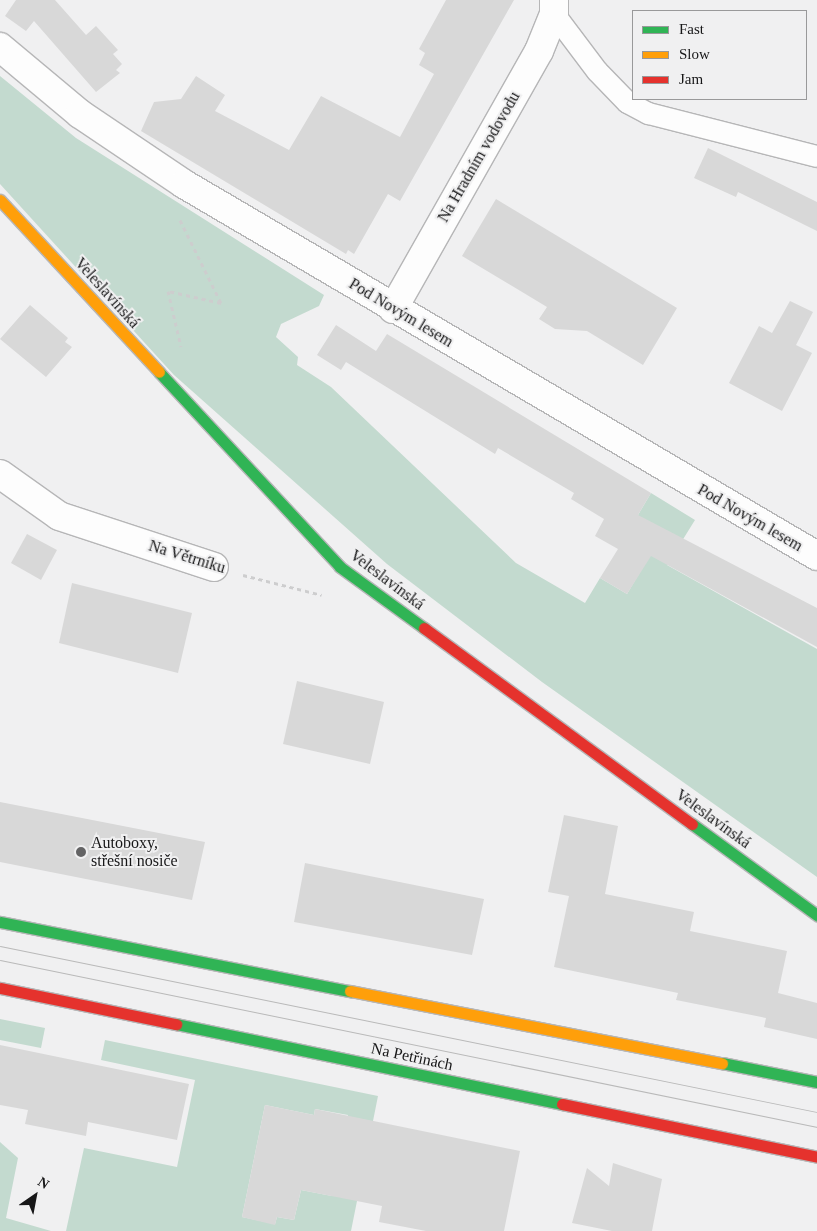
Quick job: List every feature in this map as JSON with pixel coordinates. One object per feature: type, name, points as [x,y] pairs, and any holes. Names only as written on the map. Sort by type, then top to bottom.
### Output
[{"type":"street","name":"Na Hradním vodovodu","points":[[393,309],[539,51],[554,7]]},
{"type":"street","name":"Pod Novým lesem","points":[[0,47],[80,114],[184,184],[393,309],[817,556]]},
{"type":"street","name":"Veleslavínská","points":[[0,200],[340,567],[817,915]]},
{"type":"street","name":"Na Větrníku","points":[[0,474],[59,516],[214,567]]},
{"type":"street","points":[[0,922],[817,1082]]},
{"type":"street","name":"Na Petřinách","points":[[0,988],[817,1157]]},
{"type":"lane","points":[[554,7],[597,71],[628,102],[648,113],[817,156]]},
{"type":"path","points":[[183,354],[168,291],[221,303],[178,215],[184,184]]},
{"type":"path","name":"Na Větrníku","points":[[214,567],[328,596]]},
{"type":"green space","points":[[0,76],[76,138],[324,295],[319,306],[281,324],[276,337],[298,357],[297,365],[331,387],[516,563],[585,603],[600,578],[627,594],[643,567],[625,537],[651,493],[695,520],[667,565],[817,649],[817,877],[542,682],[387,564],[174,375],[0,184]]},
{"type":"green space","points":[[0,1019],[45,1028],[41,1048],[0,1040]]},
{"type":"green space","points":[[105,1040],[378,1096],[351,1231],[66,1231],[84,1148],[177,1167],[195,1080],[101,1060]],"holes":[[[265,1105],[314,1115],[315,1109],[348,1115],[332,1196],[301,1190],[294,1220],[277,1217],[275,1224],[242,1217]]]},
{"type":"green space","points":[[0,1142],[18,1158],[6,1218],[51,1231],[0,1231]]},
{"type":"building","points":[[16,0],[55,0],[86,35],[96,26],[118,50],[113,54],[122,64],[116,70],[120,73],[96,92],[34,21],[26,31],[5,16]]},
{"type":"building","points":[[446,0],[514,0],[400,201],[388,194],[354,254],[348,250],[346,254],[141,131],[154,102],[181,99],[196,76],[225,95],[215,111],[289,150],[321,96],[400,137],[434,74],[419,65],[425,53],[419,49]]},
{"type":"building","points":[[708,148],[817,202],[817,231],[738,192],[736,197],[694,178]]},
{"type":"building","points":[[496,199],[677,308],[643,365],[587,331],[555,329],[539,319],[547,307],[462,256]]},
{"type":"building","points":[[790,301],[813,312],[796,345],[812,353],[782,411],[729,383],[759,326],[772,333]]},
{"type":"building","points":[[30,305],[68,338],[65,342],[72,347],[46,377],[0,339]]},
{"type":"building","points":[[336,325],[376,351],[387,334],[651,493],[638,515],[817,608],[817,647],[651,556],[627,594],[600,578],[618,549],[595,536],[604,519],[571,499],[574,493],[498,448],[495,454],[346,362],[341,370],[317,355]]},
{"type":"building","points":[[27,534],[57,550],[41,580],[11,563]]},
{"type":"building","points":[[72,583],[192,613],[178,673],[59,643]]},
{"type":"building","points":[[297,681],[384,702],[370,764],[283,744]]},
{"type":"building","points":[[0,802],[205,842],[192,900],[0,862]]},
{"type":"building","points":[[564,815],[618,826],[605,894],[694,912],[690,931],[787,951],[778,993],[817,1003],[817,1039],[764,1027],[766,1018],[676,1000],[678,993],[554,967],[569,896],[548,892]]},
{"type":"building","points":[[305,863],[484,899],[472,955],[294,922]]},
{"type":"building","points":[[0,1045],[189,1084],[177,1140],[88,1122],[86,1136],[25,1124],[28,1110],[0,1105]]},
{"type":"building","points":[[265,1105],[314,1115],[315,1109],[520,1151],[504,1231],[426,1231],[379,1222],[382,1206],[301,1190],[294,1220],[277,1217],[275,1225],[242,1217]]},
{"type":"building","points":[[613,1163],[662,1179],[652,1231],[612,1231],[572,1223],[587,1168],[609,1186]]},
{"type":"tram line","points":[[0,946],[817,1112]]},
{"type":"tram line","points":[[0,960],[817,1127]]},
{"type":"traffic: fast","points":[[159,372],[340,567],[424,628]]},
{"type":"traffic: fast","points":[[692,824],[817,915]]},
{"type":"traffic: fast","points":[[0,922],[350,991]]},
{"type":"traffic: fast","points":[[176,1024],[562,1104]]},
{"type":"traffic: fast","points":[[722,1063],[817,1082]]},
{"type":"traffic: slow","points":[[0,200],[159,372]]},
{"type":"traffic: slow","points":[[350,991],[722,1063]]},
{"type":"traffic: jam","points":[[424,628],[692,824]]},
{"type":"traffic: jam","points":[[0,988],[176,1024]]},
{"type":"traffic: jam","points":[[562,1104],[817,1157]]},
{"type":"place","name":"Autoboxy, střešní nosiče","points":[[81,852]]}]
